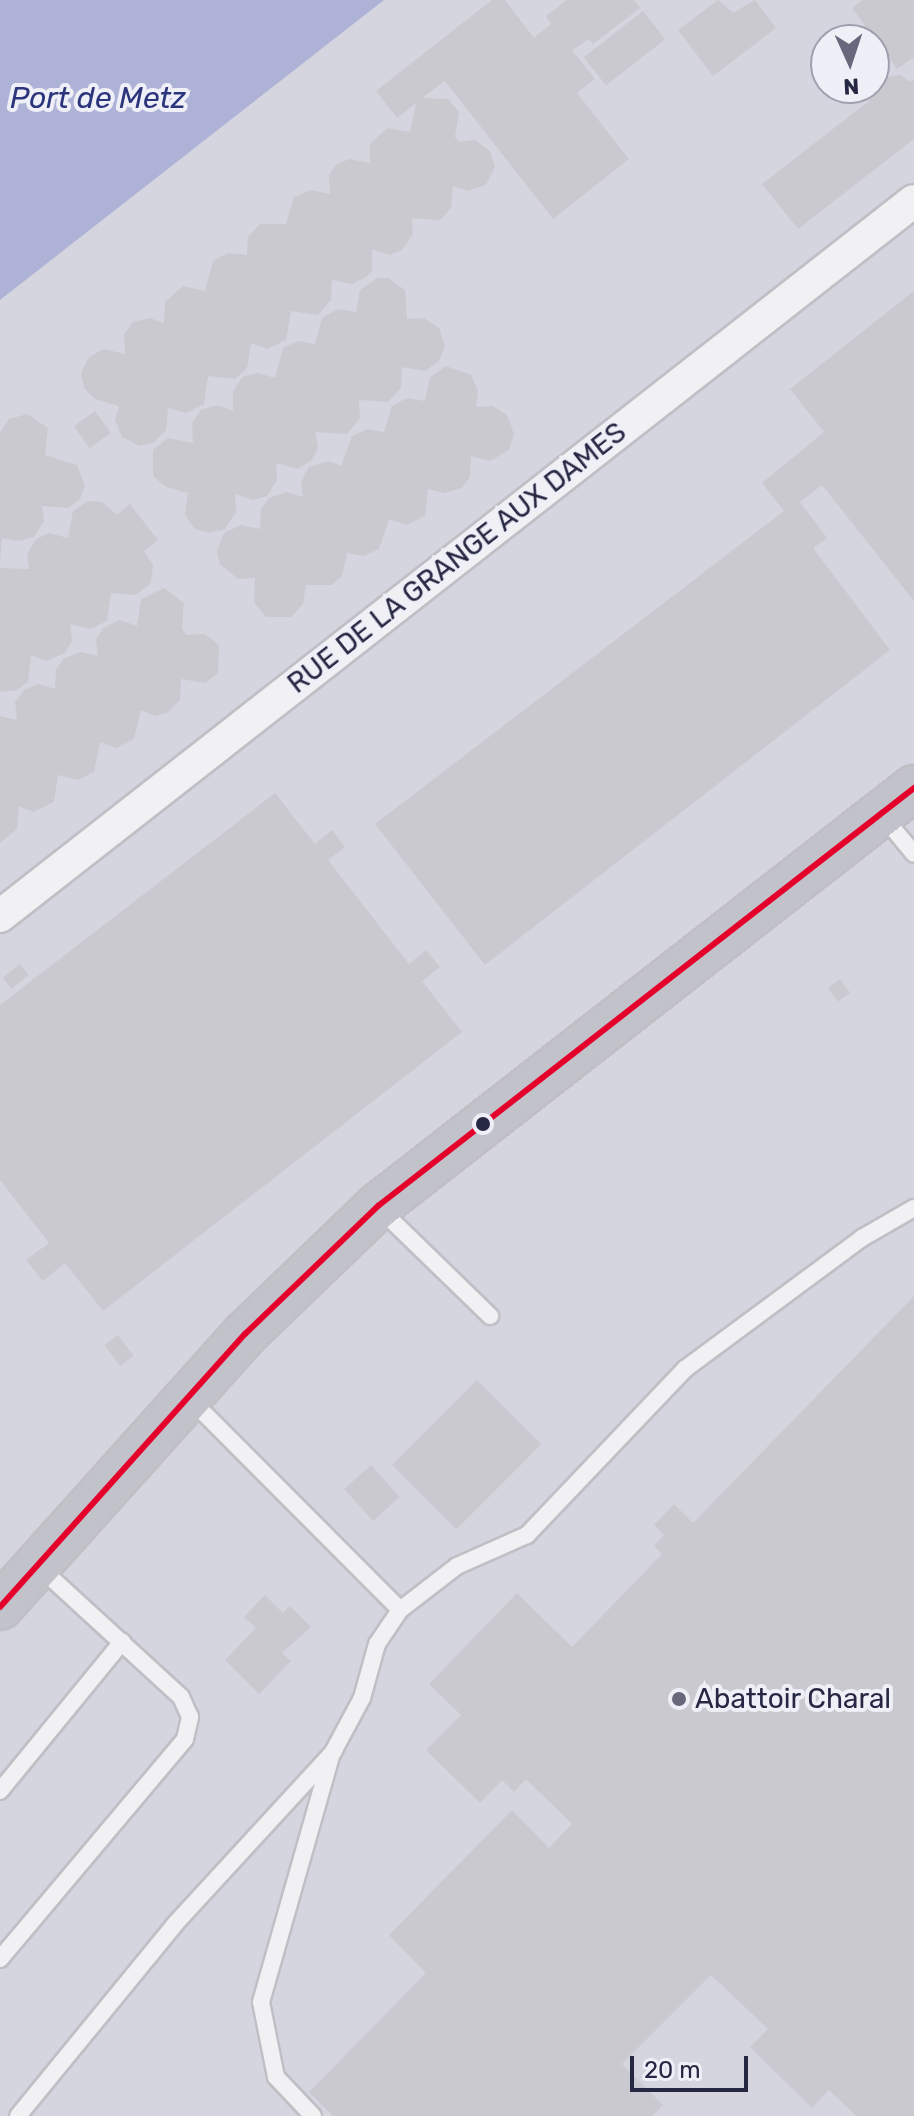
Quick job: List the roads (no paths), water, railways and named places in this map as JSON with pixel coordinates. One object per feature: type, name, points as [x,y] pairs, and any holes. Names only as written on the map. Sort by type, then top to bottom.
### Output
[{"type":"street","name":"RUE DE LA GRANGE AUX DAMES","points":[[0,916],[914,201]]},
{"type":"street","points":[[2,1600],[37,1565],[187,1396],[378,1206],[898,801]]},
{"type":"lane","points":[[898,801],[914,854]]},
{"type":"lane","points":[[378,1206],[490,1316]]},
{"type":"lane","points":[[313,2116],[276,2077],[261,2002],[333,1752],[362,1698],[377,1644],[400,1610],[457,1566],[527,1535],[685,1369],[862,1238],[914,1208]]},
{"type":"lane","points":[[187,1396],[400,1610]]},
{"type":"lane","points":[[0,1959],[185,1739],[190,1717],[181,1697],[37,1565]]},
{"type":"lane","points":[[0,1791],[122,1642]]},
{"type":"lane","points":[[18,2116],[175,1924],[333,1752]]},
{"type":"water","name":"Port de Metz","points":[[0,0],[384,0],[0,300]]},
{"type":"place","name":"Abattoir Charal","points":[[679,1699]]}]
